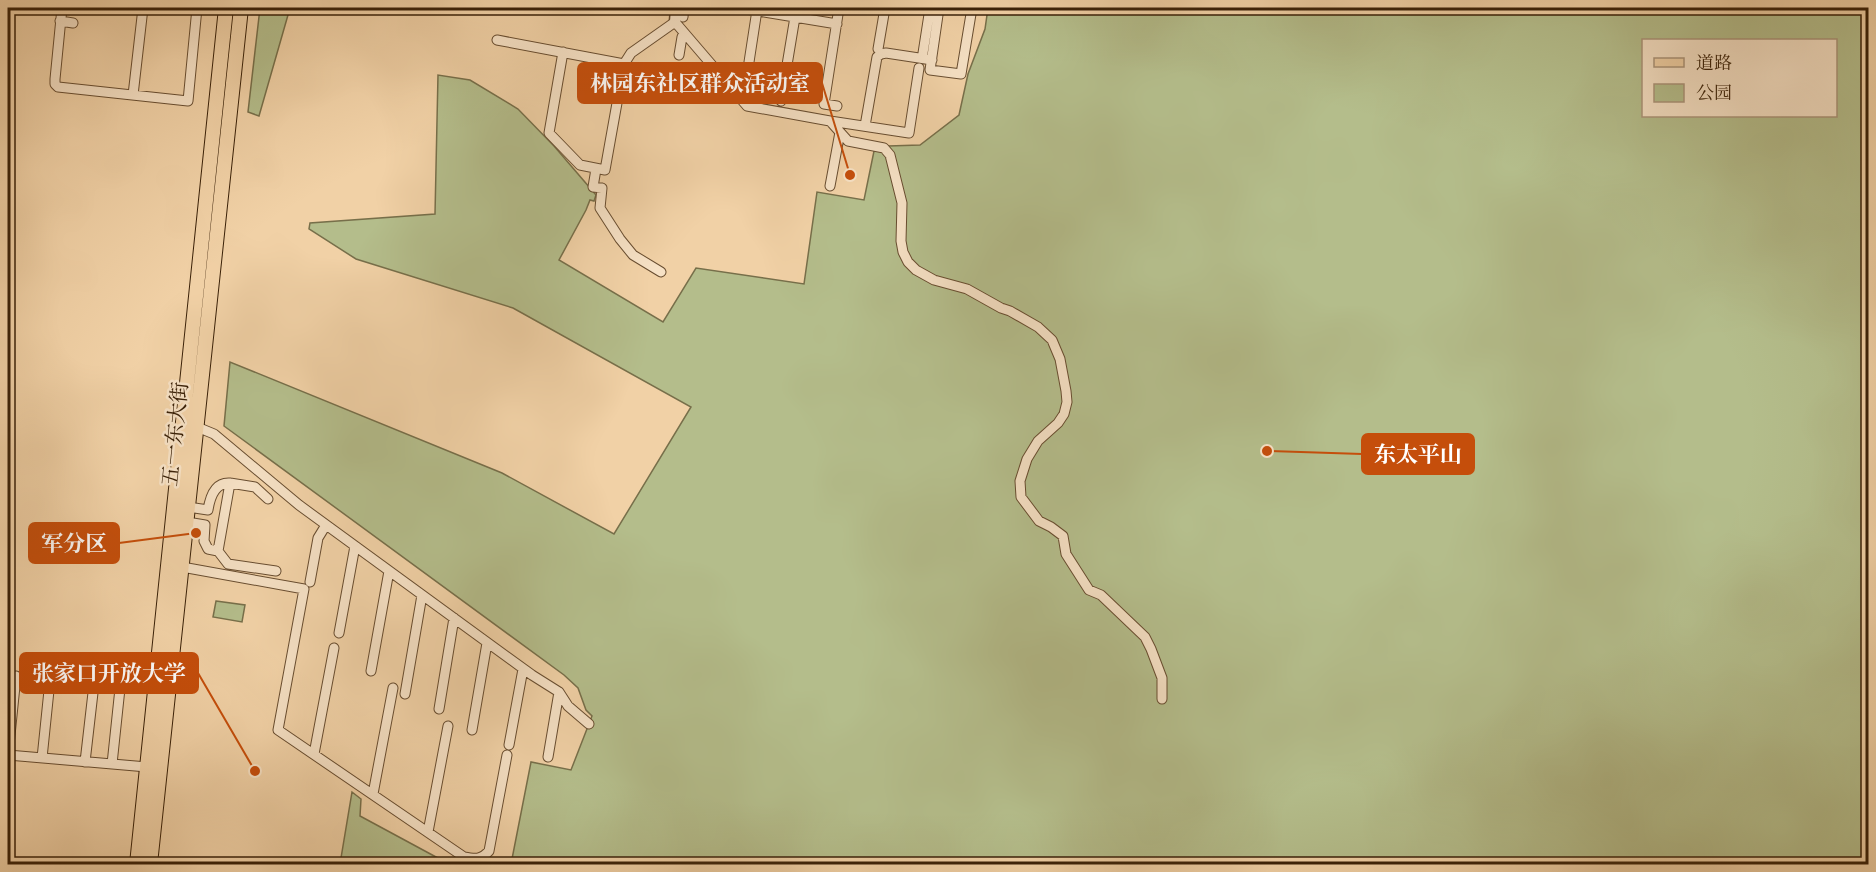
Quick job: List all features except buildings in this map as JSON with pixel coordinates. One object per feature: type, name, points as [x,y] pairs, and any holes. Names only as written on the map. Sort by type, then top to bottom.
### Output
[{"type":"main road","name":"五一东大街","points":[[150,864],[183,425],[226,8]]},
{"type":"main road","name":"五一东大街","points":[[136,864],[156,683],[182,567],[241,8]]},
{"type":"main road","points":[[183,425],[197,427]]},
{"type":"street","points":[[62,8],[55,79],[58,87],[188,101],[198,8]]},
{"type":"street","points":[[133,95],[143,8]]},
{"type":"street","points":[[740,8],[775,10],[795,17],[837,24]]},
{"type":"street","points":[[837,106],[824,104],[839,8]]},
{"type":"street","points":[[878,49],[885,8]]},
{"type":"street","points":[[923,53],[930,8]]},
{"type":"street","points":[[939,8],[930,70],[961,75],[972,8]]},
{"type":"street","points":[[749,62],[757,10]]},
{"type":"street","points":[[563,52],[549,133],[580,165],[605,170],[624,64],[631,53],[679,14],[693,44],[747,106],[909,133],[920,68]]},
{"type":"street","points":[[781,101],[795,17]]},
{"type":"street","points":[[60,21],[73,23]]},
{"type":"street","points":[[682,38],[680,52],[693,44]]},
{"type":"street","points":[[497,40],[624,64]]},
{"type":"street","points":[[865,126],[877,57],[886,53],[932,60]]},
{"type":"street","points":[[830,121],[848,141],[884,148],[888,151],[902,203],[900,229],[903,252],[908,262],[916,270],[934,280],[967,289],[1010,311],[1038,327],[1052,340],[1060,359],[1067,402],[1064,414],[1058,423],[1038,441],[1027,459],[1020,481],[1021,497],[1039,521],[1051,526],[1063,536],[1066,554],[1089,590],[1101,595],[1145,637],[1162,678],[1162,699]]},
{"type":"street","points":[[830,186],[840,132]]},
{"type":"street","points":[[596,169],[593,187],[602,188],[600,208],[633,255],[661,272]]},
{"type":"street","points":[[197,427],[214,434],[326,525],[523,669],[559,692],[568,706],[589,724]]},
{"type":"street","points":[[188,507],[208,510],[209,501],[218,486],[224,483],[255,488],[268,499]]},
{"type":"street","points":[[218,551],[230,483]]},
{"type":"street","points":[[187,522],[205,525],[205,545],[208,549],[218,551],[228,564],[276,571]]},
{"type":"street","points":[[310,582],[318,538],[326,525]]},
{"type":"street","points":[[339,633],[355,546]]},
{"type":"street","points":[[182,567],[304,589],[278,730],[464,857],[476,859],[483,857],[491,845],[523,669]]},
{"type":"street","points":[[371,671],[389,570]]},
{"type":"street","points":[[405,694],[422,595]]},
{"type":"street","points":[[439,709],[454,618]]},
{"type":"street","points":[[472,730],[488,643]]},
{"type":"street","points":[[314,754],[334,648]]},
{"type":"street","points":[[16,675],[8,755],[147,767]]},
{"type":"street","points":[[42,758],[51,675],[94,684],[85,762]]},
{"type":"street","points":[[112,764],[121,679],[156,683]]},
{"type":"street","points":[[373,794],[393,688]]},
{"type":"street","points":[[548,757],[559,692]]},
{"type":"street","points":[[428,832],[448,726]]},
{"type":"green space","points":[[260,8],[290,8],[259,116],[248,112]]},
{"type":"green space","points":[[988,8],[1868,8],[1868,864],[511,864],[531,762],[571,770],[592,716],[586,710],[578,688],[564,675],[224,426],[230,362],[502,473],[614,534],[691,407],[513,308],[356,259],[309,229],[310,223],[435,214],[438,75],[470,80],[518,109],[554,146],[596,195],[594,201],[590,200],[559,260],[663,322],[696,268],[804,284],[817,192],[864,200],[874,151],[888,146],[920,145],[959,115],[968,74],[985,29]]},
{"type":"green space","points":[[216,601],[245,605],[242,622],[213,617]]},
{"type":"green space","points":[[352,792],[361,799],[360,816],[449,864],[340,864]]},
{"type":"place","name":"林园东社区群众活动室","points":[[850,175]]},
{"type":"place","name":"东太平山","points":[[1267,451]]},
{"type":"place","name":"军分区","points":[[196,533]]},
{"type":"place","name":"张家口开放大学","points":[[255,771]]}]
